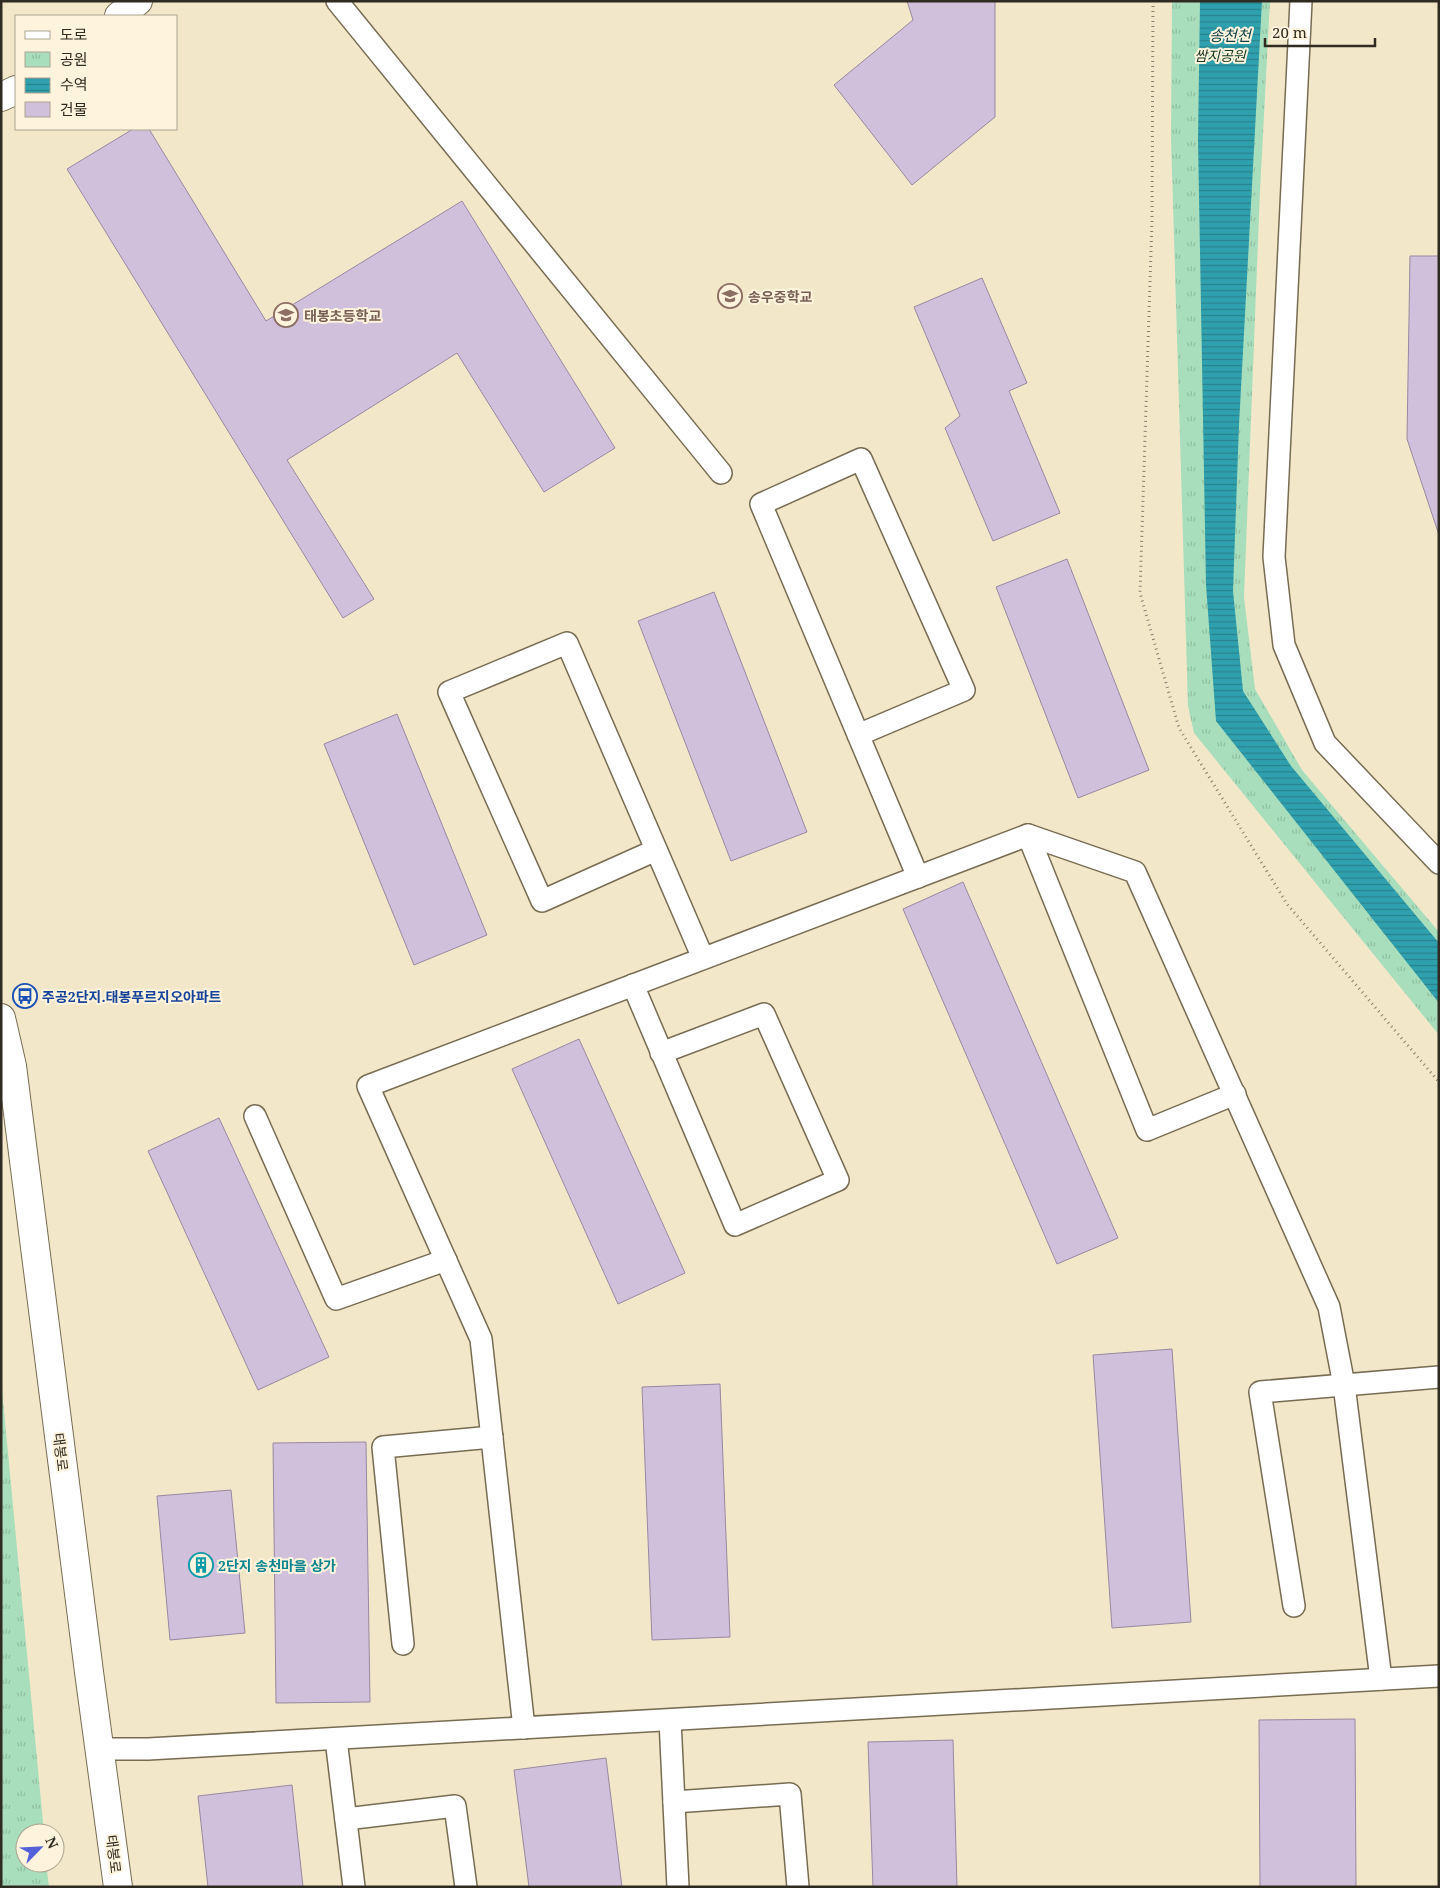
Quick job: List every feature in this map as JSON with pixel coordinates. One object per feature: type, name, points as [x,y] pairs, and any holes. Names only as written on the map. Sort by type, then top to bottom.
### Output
[{"type":"main road","points":[[120,15],[138,1]]},
{"type":"main road","points":[[1,97],[15,90]]},
{"type":"main road","name":"태봉로","points":[[1,1018],[12,1066],[118,1887]]},
{"type":"lane","points":[[337,1],[721,473]]},
{"type":"lane","points":[[1302,1],[1274,557],[1284,645],[1325,743],[1439,863]]},
{"type":"lane","points":[[858,734],[964,690],[861,459],[761,504],[858,734],[918,876]]},
{"type":"lane","points":[[656,850],[542,901],[449,692],[567,642],[703,958]]},
{"type":"lane","points":[[1028,835],[1147,1130],[1234,1094]]},
{"type":"lane","points":[[524,1728],[481,1338],[368,1086],[1028,835],[1135,872],[1329,1307],[1344,1385],[1381,1679]]},
{"type":"lane","points":[[633,985],[735,1225],[838,1180],[764,1014],[662,1053]]},
{"type":"lane","points":[[255,1116],[336,1299],[446,1260]]},
{"type":"lane","points":[[1294,1606],[1260,1392],[1439,1377]]},
{"type":"lane","points":[[403,1644],[383,1448],[492,1437]]},
{"type":"lane","points":[[100,1749],[148,1749],[336,1739],[1439,1676]]},
{"type":"lane","points":[[670,1720],[678,1887]]},
{"type":"lane","points":[[336,1739],[354,1887]]},
{"type":"lane","points":[[674,1802],[790,1794],[798,1887]]},
{"type":"lane","points":[[346,1819],[456,1806],[466,1887]]},
{"type":"path","points":[[1153,1],[1152,220],[1140,593],[1179,728],[1287,904],[1439,1082]]},
{"type":"green space","name":"쌈지공원","points":[[1172,1],[1270,1],[1260,191],[1244,597],[1255,689],[1302,770],[1439,932],[1439,1035],[1194,733],[1188,706],[1171,137]]},
{"type":"green space","points":[[1,1379],[43,1823],[15,1823],[15,1873],[47,1873],[49,1887],[1,1887]]},
{"type":"water","name":"송천천","points":[[1200,1],[1262,1],[1239,425],[1233,591],[1243,691],[1291,766],[1439,943],[1439,1003],[1216,721],[1206,585],[1198,140]]},
{"type":"building","points":[[907,1],[995,1],[995,117],[912,185],[834,85],[913,20]]},
{"type":"building","points":[[131,130],[150,130],[266,321],[462,201],[615,448],[544,492],[457,353],[287,460],[374,599],[343,618],[67,169]]},
{"type":"building","points":[[1410,256],[1439,256],[1439,535],[1407,439]]},
{"type":"building","points":[[982,278],[1027,383],[1009,391],[1060,513],[993,541],[945,428],[960,416],[914,307]]},
{"type":"building","points":[[1067,559],[1149,770],[1078,798],[996,587]]},
{"type":"building","points":[[714,592],[807,832],[731,861],[638,621]]},
{"type":"building","points":[[397,714],[487,935],[414,965],[324,744]]},
{"type":"building","points":[[963,882],[1118,1238],[1057,1264],[903,909]]},
{"type":"building","points":[[579,1039],[685,1273],[618,1304],[512,1069]]},
{"type":"building","points":[[219,1118],[329,1357],[258,1390],[148,1151]]},
{"type":"building","points":[[1172,1349],[1191,1622],[1112,1628],[1093,1355]]},
{"type":"building","points":[[720,1384],[730,1637],[652,1640],[642,1387]]},
{"type":"building","points":[[366,1442],[370,1702],[276,1703],[273,1443]]},
{"type":"building","name":"2단지 송천마을 상가","points":[[231,1490],[245,1633],[170,1640],[157,1496]]},
{"type":"building","points":[[1355,1719],[1356,1887],[1260,1887],[1259,1720]]},
{"type":"building","points":[[953,1740],[957,1887],[873,1887],[868,1742]]},
{"type":"building","points":[[606,1758],[622,1887],[529,1887],[514,1770]]},
{"type":"building","points":[[292,1785],[303,1887],[208,1887],[198,1796]]},
{"type":"place","name":"송우중학교","points":[[730,296]]},
{"type":"place","name":"태봉초등학교","points":[[286,315]]},
{"type":"place","name":"주공2단지.태봉푸르지오아파트","points":[[25,996]]},
{"type":"place","name":"2단지 송천마을 상가","points":[[201,1565]]}]
